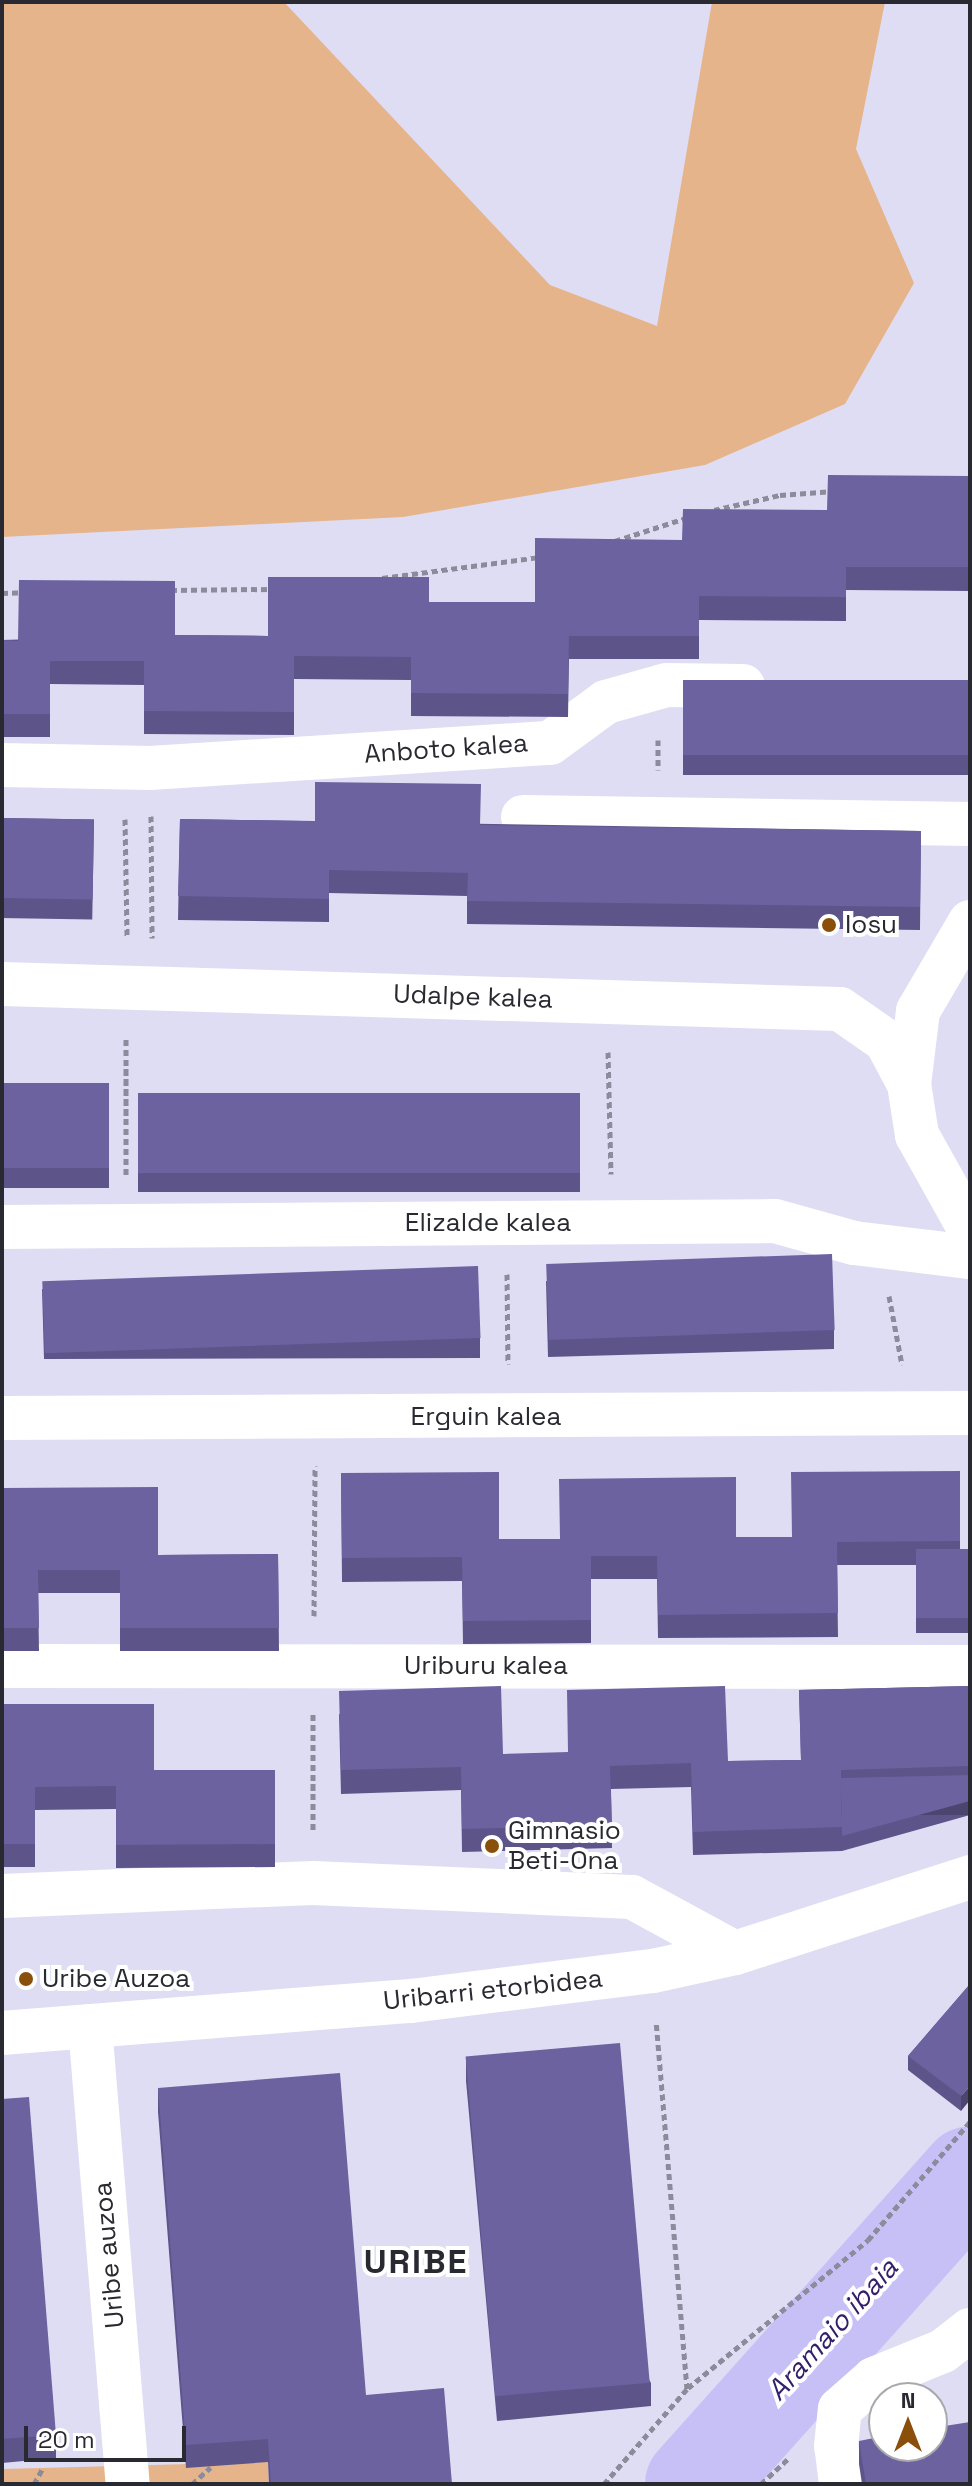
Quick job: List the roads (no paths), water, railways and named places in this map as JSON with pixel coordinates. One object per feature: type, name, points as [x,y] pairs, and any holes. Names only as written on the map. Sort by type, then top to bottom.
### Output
[{"type":"street","name":"Anboto kalea","points":[[2,765],[150,768],[550,743],[606,702],[658,687],[779,686]]},
{"type":"street","points":[[523,817],[970,824]]},
{"type":"street","points":[[970,922],[918,1011],[909,1084],[917,1135],[970,1230]]},
{"type":"street","name":"Udalpe kalea","points":[[2,984],[840,1009],[886,1041],[909,1084]]},
{"type":"street","name":"Elizalde kalea","points":[[2,1227],[775,1221],[854,1243],[970,1257]]},
{"type":"street","name":"Erguin kalea","points":[[2,1418],[970,1413]]},
{"type":"street","name":"Uriburu kalea","points":[[2,1666],[970,1667]]},
{"type":"street","name":"Uribarri etorbidea","points":[[2,2033],[563,1985],[735,1953],[970,1877]]},
{"type":"street","points":[[2,1896],[313,1883],[632,1897],[735,1953]]},
{"type":"street","name":"Uribe auzoa","points":[[90,2026],[128,2484]]},
{"type":"street","points":[[841,2484],[836,2446],[840,2409],[874,2379],[943,2351],[970,2330]]},
{"type":"waterway","name":"Aramaio ibaia","points":[[694,2484],[970,2175]]},
{"type":"place","name":"Iosu","points":[[829,925]]},
{"type":"place","name":"Gimnasio Beti-Ona","points":[[492,1846]]},
{"type":"place","name":"Uribe Auzoa","points":[[26,1979]]},
{"type":"district","name":"URIBE","points":[[416,2262]]}]
